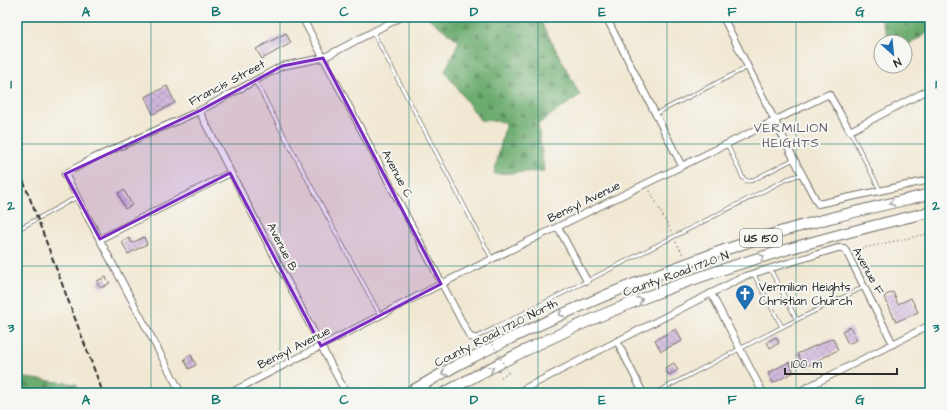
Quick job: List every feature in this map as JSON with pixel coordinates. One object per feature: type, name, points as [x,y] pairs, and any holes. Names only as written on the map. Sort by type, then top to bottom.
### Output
[{"type":"main road","name":"County Road 1720 N","points":[[596,298],[641,280],[755,240],[820,221],[930,194]]},
{"type":"main road","name":"County Road 1720 N","points":[[444,393],[558,335],[640,299],[798,246],[930,212]]},
{"type":"main road","name":"County Road 1720 North","points":[[408,393],[468,359],[596,298]]},
{"type":"street","name":"Avenue C","points":[[302,17],[441,284],[470,337],[475,338]]},
{"type":"street","name":"Francis Street","points":[[77,197],[64,174],[94,158],[199,110],[282,66],[324,58],[401,17]]},
{"type":"street","points":[[606,17],[682,166]]},
{"type":"street","points":[[723,17],[818,204],[880,192],[930,180]]},
{"type":"street","points":[[850,131],[930,89]]},
{"type":"street","name":"Bensyl Avenue","points":[[230,393],[441,284],[829,94],[850,131]]},
{"type":"street","name":"Avenue B","points":[[199,110],[230,173],[346,393]]},
{"type":"street","points":[[100,239],[230,173]]},
{"type":"street","points":[[77,197],[181,393]]},
{"type":"street","points":[[558,227],[587,281]]},
{"type":"street","name":"Avenue F","points":[[516,393],[746,276],[838,248],[844,248],[865,286],[893,344]]},
{"type":"street","points":[[711,293],[741,348],[763,393]]},
{"type":"street","points":[[796,393],[930,325]]},
{"type":"street","points":[[617,341],[643,393]]},
{"type":"lane","points":[[373,31],[492,259]]},
{"type":"lane","points":[[655,114],[748,67]]},
{"type":"lane","points":[[255,81],[380,315]]},
{"type":"lane","points":[[850,131],[880,192]]},
{"type":"lane","points":[[727,144],[743,178],[747,181],[751,181],[794,159]]},
{"type":"lane","points":[[475,338],[787,179],[802,174]]},
{"type":"lane","points":[[17,230],[77,197]]},
{"type":"lane","points":[[769,268],[797,320]]},
{"type":"lane","points":[[753,273],[782,327]]},
{"type":"lane","points":[[655,393],[865,286]]},
{"type":"path","points":[[650,191],[684,256]]},
{"type":"path","points":[[852,250],[927,234]]},
{"type":"path","points":[[492,341],[505,367]]},
{"type":"path","points":[[501,377],[508,372]]},
{"type":"highlighted area","points":[[323,58],[441,284],[321,346],[230,173],[100,239],[65,174],[199,111],[282,66]]},
{"type":"green space","points":[[427,17],[540,17],[539,18],[580,95],[538,124],[544,171],[494,174],[506,122],[480,120],[445,71],[459,41]]},
{"type":"green space","points":[[880,17],[930,17],[930,31],[913,42],[913,34],[887,34]]},
{"type":"green space","points":[[17,377],[76,384],[80,393],[17,393]]},
{"type":"building","points":[[286,33],[291,43],[262,59],[256,49]]},
{"type":"building","points":[[167,86],[175,103],[153,114],[145,97]]},
{"type":"building","points":[[124,190],[132,205],[125,209],[118,193]]},
{"type":"building","points":[[144,237],[147,244],[128,254],[122,242],[129,238],[132,243]]},
{"type":"building","points":[[106,277],[110,283],[101,288],[97,281]]},
{"type":"building","points":[[893,292],[898,304],[911,298],[918,312],[896,322],[884,296]]},
{"type":"building","points":[[850,327],[857,340],[848,344],[842,331]]},
{"type":"building","points":[[676,329],[682,341],[661,351],[655,340]]},
{"type":"building","points":[[776,337],[779,343],[770,348],[767,342]]},
{"type":"building","points":[[833,338],[838,350],[805,367],[797,354]]},
{"type":"building","points":[[191,355],[196,365],[189,369],[184,359]]},
{"type":"building","points":[[789,362],[794,372],[773,383],[768,373]]},
{"type":"building","points":[[674,363],[678,370],[669,375],[665,368]]},
{"type":"railway","points":[[17,164],[103,393]]},
{"type":"place","name":"Vermilion Heights Christian Church","points":[[745,311]]},
{"type":"district","name":"VERMILION HEIGHTS","points":[[791,136]]}]
